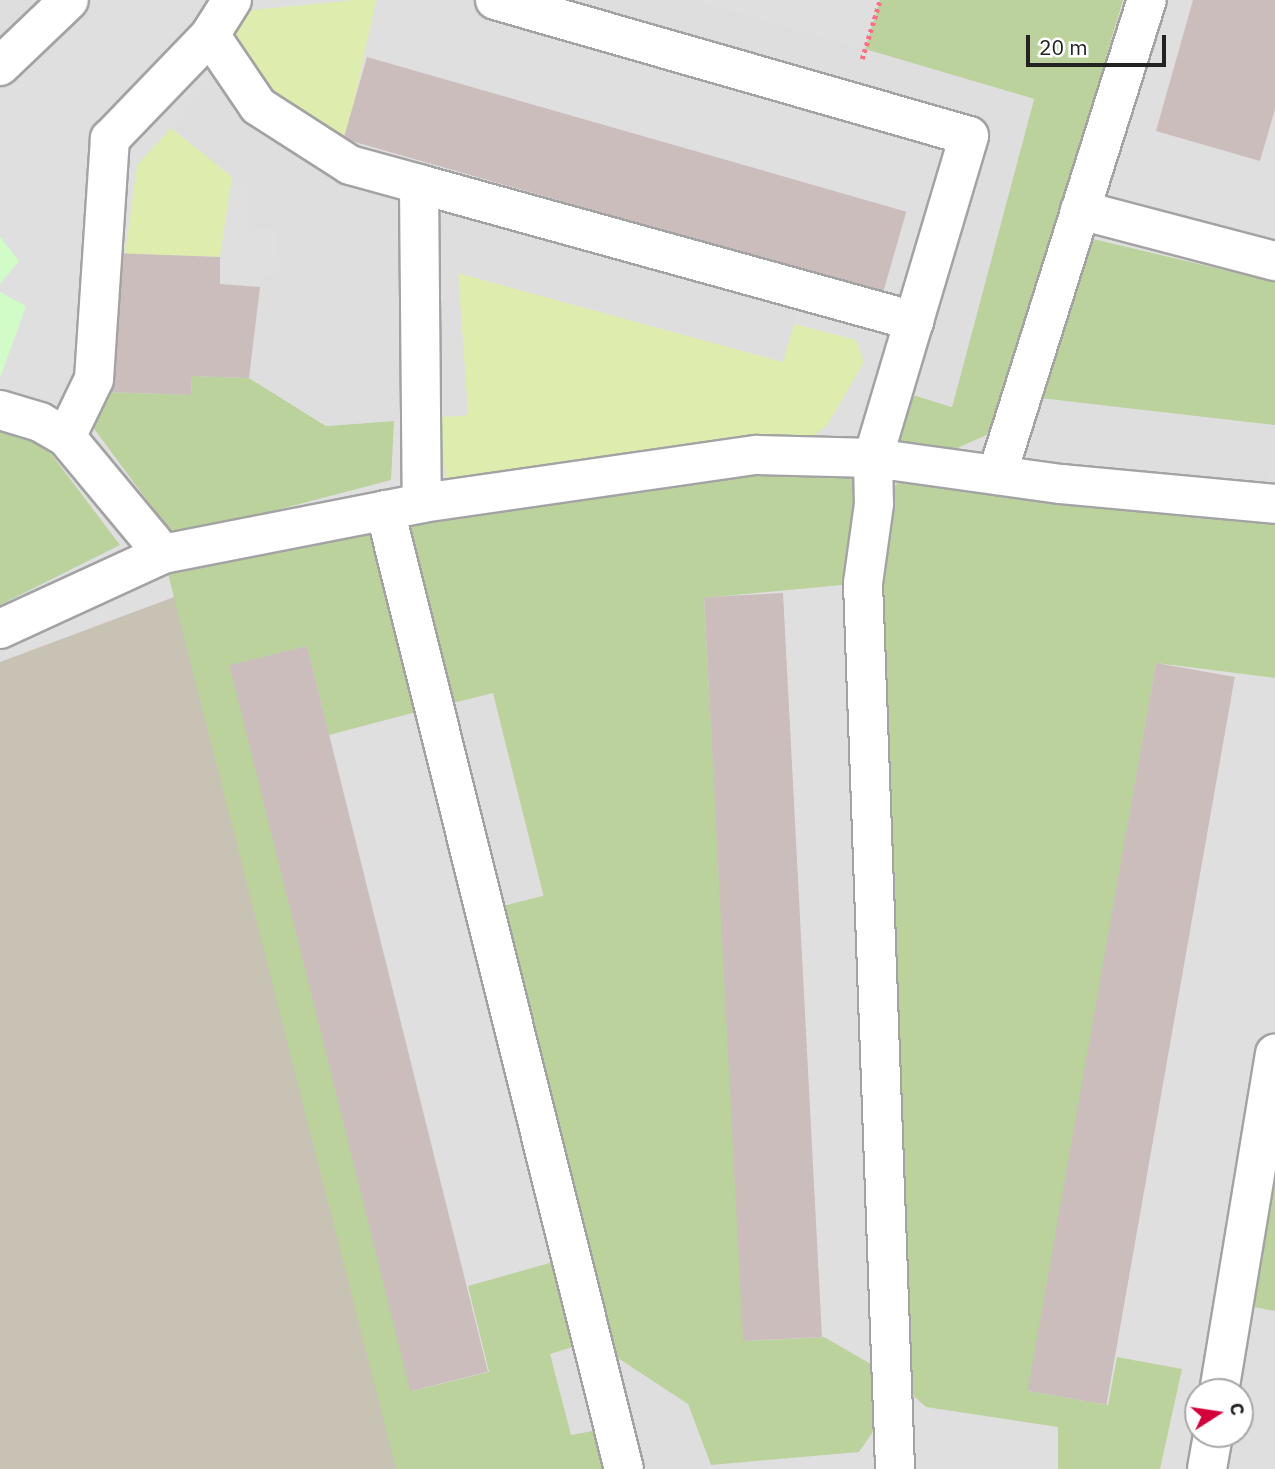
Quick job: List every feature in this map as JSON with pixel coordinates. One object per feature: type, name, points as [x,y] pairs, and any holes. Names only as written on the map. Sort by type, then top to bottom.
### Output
[{"type":"lane","points":[[0,66],[69,0]]},
{"type":"lane","points":[[66,437],[94,379],[110,139],[210,35],[232,0]]},
{"type":"lane","points":[[495,0],[969,136],[873,458],[874,504],[863,583],[895,1469]]},
{"type":"lane","points":[[997,475],[1147,0]]},
{"type":"lane","points":[[210,35],[258,106],[350,164],[914,321]]},
{"type":"lane","points":[[419,184],[422,503]]},
{"type":"lane","points":[[1080,210],[1275,261]]},
{"type":"lane","points":[[0,410],[40,422],[66,437],[163,554]]},
{"type":"lane","points":[[0,629],[163,554],[422,503],[757,455],[873,458],[997,475],[1275,504]]},
{"type":"lane","points":[[385,510],[624,1469]]},
{"type":"lane","points":[[1221,1378],[1275,1054]]},
{"type":"lane","points":[[1207,1469],[1211,1448]]},
{"type":"path","points":[[849,101],[880,0]]},
{"type":"shaded area","points":[[0,0],[1275,0],[1275,1469],[0,1469]]},
{"type":"shaded area","points":[[0,0],[69,0],[0,66]]},
{"type":"shaded area","points":[[494,0],[694,0],[1034,99],[952,407],[894,389],[969,136]]},
{"type":"shaded area","points":[[226,59],[350,165],[803,290],[783,362],[458,273],[468,415],[326,426],[249,378],[261,276],[279,274],[276,229],[249,230],[246,188],[171,128]]},
{"type":"shaded area","points":[[1022,396],[1275,427],[1265,509],[1012,478]]},
{"type":"shaded area","points":[[201,587],[401,1469],[0,1469],[0,662]]},
{"type":"shaded area","points":[[493,693],[544,896],[485,910],[435,708]]},
{"type":"shaded area","points":[[592,1341],[688,1404],[710,1469],[624,1469],[613,1427],[571,1435],[550,1354]]},
{"type":"green space","points":[[376,0],[346,139],[272,97],[228,35],[252,10]]},
{"type":"green space","points":[[880,0],[1123,0],[1055,230],[1275,282],[1275,425],[1022,396],[1013,423],[922,464],[1275,504],[1275,678],[1156,663],[1029,1391],[1108,1405],[1117,1357],[1182,1369],[1160,1469],[1058,1469],[1058,1427],[926,1407],[891,1376],[894,1401],[859,1452],[711,1465],[688,1404],[571,1435],[613,1426],[608,1469],[396,1469],[163,554],[873,457],[894,389],[952,407],[1034,99],[865,49]],"holes":[[[873,458],[919,465],[875,503]],[[863,583],[890,1375],[824,1337],[745,1341],[704,598]],[[307,646],[329,735],[435,707],[541,896],[483,910],[571,1257],[468,1286],[489,1372],[412,1391],[230,666]]]},
{"type":"green space","points":[[171,128],[232,176],[220,257],[125,254],[137,165]]},
{"type":"green space","points":[[0,237],[19,261],[0,284]]},
{"type":"green space","points":[[458,273],[783,362],[794,324],[856,340],[864,362],[827,426],[808,439],[446,480],[439,417],[468,415]]},
{"type":"green space","points":[[0,292],[26,306],[0,378]]},
{"type":"green space","points":[[192,376],[249,378],[326,426],[394,421],[391,480],[174,537],[92,426],[106,392],[191,395]]},
{"type":"green space","points":[[0,430],[43,443],[120,545],[0,605]]},
{"type":"green space","points":[[1275,1054],[1275,1311],[1234,1303]]},
{"type":"building","points":[[1193,0],[1275,0],[1275,109],[1260,161],[1156,131]]},
{"type":"building","points":[[367,57],[906,212],[883,293],[344,139]]},
{"type":"building","points":[[110,253],[220,257],[220,284],[260,287],[249,378],[192,376],[191,395],[106,392]]},
{"type":"building","points":[[783,593],[822,1337],[743,1341],[704,597]]},
{"type":"building","points":[[307,646],[488,1372],[410,1391],[229,665]]},
{"type":"building","points":[[1156,663],[1235,677],[1106,1405],[1028,1391]]}]
